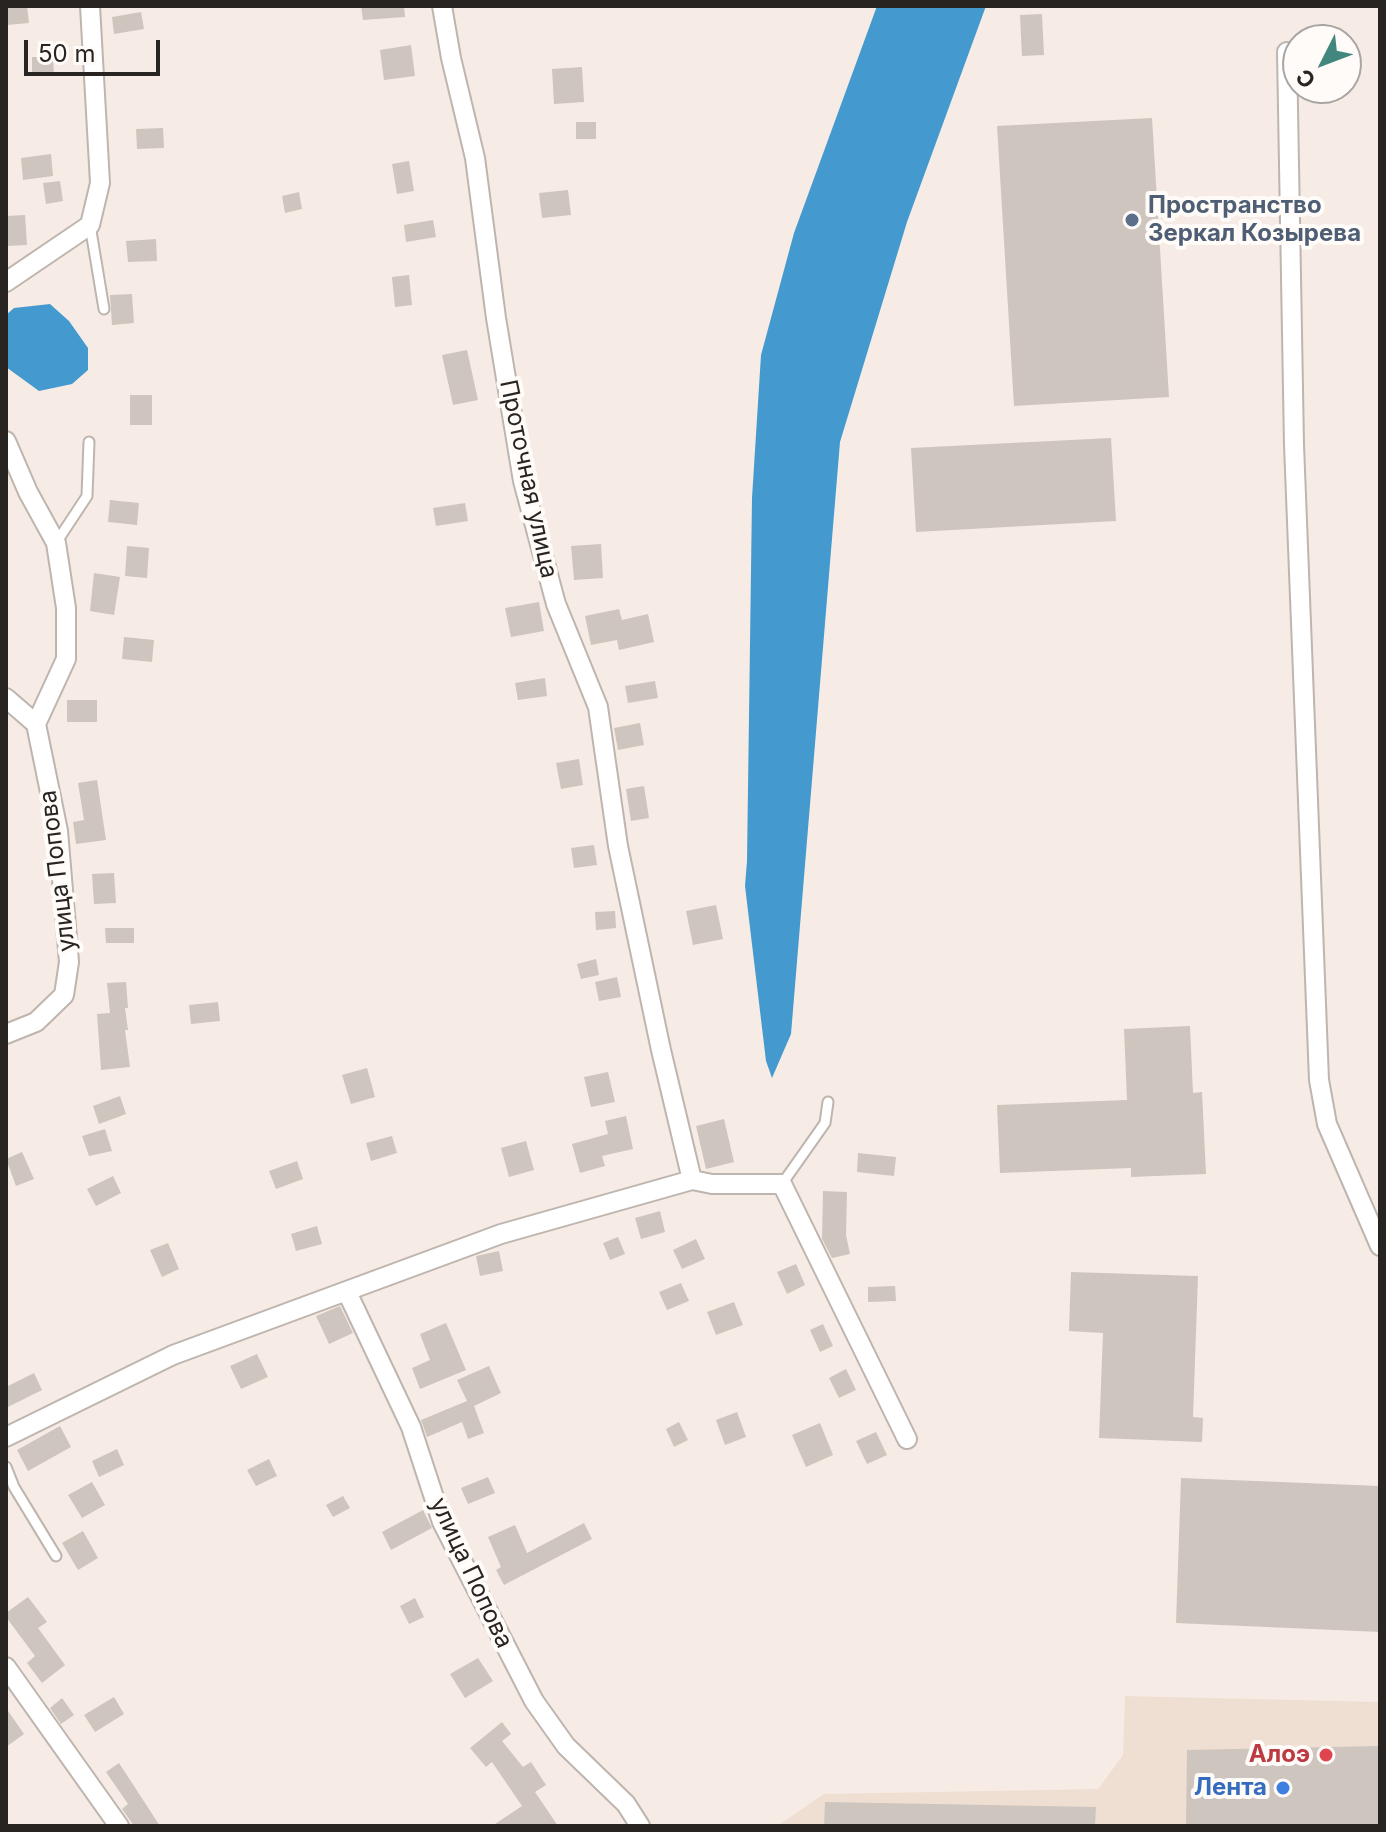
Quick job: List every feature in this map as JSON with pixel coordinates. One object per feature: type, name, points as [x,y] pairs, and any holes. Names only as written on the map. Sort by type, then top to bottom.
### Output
[{"type":"street","points":[[6,282],[90,225],[100,183],[90,6]]},
{"type":"street","name":"Проточная улица","points":[[442,6],[475,158],[496,318],[523,481],[556,604],[598,707],[618,846],[692,1180]]},
{"type":"street","points":[[1288,104],[1294,445],[1319,1080],[1327,1124],[1380,1246]]},
{"type":"street","points":[[6,441],[28,492],[56,543],[66,608],[66,659],[36,724],[6,698]]},
{"type":"street","name":"улица Попова","points":[[6,1034],[36,1022],[64,995],[69,962],[58,831],[36,724]]},
{"type":"street","points":[[6,1437],[173,1355],[501,1234],[692,1180],[712,1184],[782,1184],[907,1439]]},
{"type":"street","name":"улица Попова","points":[[347,1292],[411,1427],[442,1522],[534,1701],[549,1726],[626,1804],[640,1826]]},
{"type":"street","points":[[6,1667],[119,1826]]},
{"type":"lane","points":[[90,225],[104,309]]},
{"type":"lane","points":[[56,543],[87,496],[89,442]]},
{"type":"lane","points":[[782,1184],[825,1123],[828,1102]]},
{"type":"lane","points":[[6,1467],[14,1487],[56,1556]]},
{"type":"shaded area","points":[[1125,1696],[1380,1702],[1380,1826],[777,1826],[824,1794],[1098,1789],[1123,1755]]},
{"type":"water","points":[[877,6],[986,6],[907,222],[840,442],[791,1034],[772,1078],[766,1061],[745,886],[752,498],[761,355],[794,233]]},
{"type":"water","points":[[50,304],[69,321],[88,348],[88,370],[72,384],[39,391],[6,367],[6,315],[14,308]]},
{"type":"building","points":[[6,6],[27,6],[29,23],[7,25]]},
{"type":"building","points":[[361,6],[404,6],[405,17],[363,20]]},
{"type":"building","points":[[141,12],[144,29],[114,34],[112,17]]},
{"type":"building","points":[[1042,14],[1044,55],[1022,56],[1020,15]]},
{"type":"building","points":[[411,45],[415,76],[384,80],[380,50]]},
{"type":"building","points":[[32,57],[53,57],[54,76],[32,76]]},
{"type":"building","points":[[582,67],[584,102],[554,104],[552,69]]},
{"type":"building","points":[[1152,118],[1169,397],[1014,406],[997,126]]},
{"type":"building","points":[[576,122],[596,122],[596,139],[576,139]]},
{"type":"building","points":[[163,128],[164,148],[137,149],[136,129]]},
{"type":"building","points":[[51,154],[53,176],[23,180],[21,158]]},
{"type":"building","points":[[409,161],[414,191],[397,194],[392,164]]},
{"type":"building","points":[[60,181],[63,201],[46,204],[43,183]]},
{"type":"building","points":[[568,190],[571,215],[542,218],[539,193]]},
{"type":"building","points":[[299,192],[302,209],[285,213],[282,196]]},
{"type":"building","points":[[25,215],[27,245],[6,246],[6,216]]},
{"type":"building","points":[[433,220],[436,237],[406,242],[404,225]]},
{"type":"building","points":[[156,239],[157,261],[128,262],[126,241]]},
{"type":"building","points":[[409,275],[412,305],[395,307],[392,277]]},
{"type":"building","points":[[132,294],[134,323],[112,325],[110,295]]},
{"type":"building","points":[[467,350],[478,400],[453,405],[442,355]]},
{"type":"building","points":[[130,395],[152,395],[152,425],[130,425]]},
{"type":"building","points":[[1111,438],[1116,521],[916,532],[911,448]]},
{"type":"building","points":[[110,500],[139,503],[137,525],[108,522]]},
{"type":"building","points":[[465,503],[468,521],[436,526],[433,508]]},
{"type":"building","points":[[601,544],[603,578],[574,580],[571,546]]},
{"type":"building","points":[[127,546],[149,548],[147,578],[125,576]]},
{"type":"building","points":[[94,573],[120,577],[114,615],[90,611]]},
{"type":"building","points":[[539,602],[544,631],[511,637],[505,608]]},
{"type":"building","points":[[619,609],[622,620],[648,614],[654,642],[619,650],[617,640],[591,645],[585,616]]},
{"type":"building","points":[[124,637],[154,640],[152,662],[122,659]]},
{"type":"building","points":[[545,678],[547,696],[518,700],[515,683]]},
{"type":"building","points":[[655,681],[658,698],[628,703],[625,686]]},
{"type":"building","points":[[67,700],[97,700],[97,722],[67,722]]},
{"type":"building","points":[[640,723],[644,745],[618,750],[614,728]]},
{"type":"building","points":[[579,759],[583,785],[561,789],[556,763]]},
{"type":"building","points":[[97,780],[106,840],[76,844],[73,822],[84,820],[78,783]]},
{"type":"building","points":[[644,786],[649,818],[631,821],[626,789]]},
{"type":"building","points":[[594,845],[597,865],[574,868],[571,848]]},
{"type":"building","points":[[114,873],[116,903],[94,904],[92,874]]},
{"type":"building","points":[[716,905],[723,939],[693,945],[686,911]]},
{"type":"building","points":[[615,911],[616,928],[596,930],[595,912]]},
{"type":"building","points":[[105,928],[134,928],[134,943],[106,943]]},
{"type":"building","points":[[596,959],[599,975],[581,979],[577,964]]},
{"type":"building","points":[[617,977],[621,997],[599,1001],[595,982]]},
{"type":"building","points":[[126,982],[128,1030],[125,1030],[130,1067],[101,1070],[97,1014],[110,1013],[107,983]]},
{"type":"building","points":[[218,1002],[220,1021],[191,1024],[189,1005]]},
{"type":"building","points":[[1190,1026],[1193,1093],[1202,1092],[1206,1174],[1131,1177],[1131,1168],[1000,1173],[997,1105],[1127,1100],[1124,1029]]},
{"type":"building","points":[[367,1068],[375,1097],[351,1104],[342,1075]]},
{"type":"building","points":[[608,1072],[615,1102],[591,1107],[584,1077]]},
{"type":"building","points":[[120,1096],[126,1114],[99,1124],[93,1106]]},
{"type":"building","points":[[626,1116],[633,1149],[602,1156],[605,1166],[580,1173],[572,1144],[608,1134],[605,1121]]},
{"type":"building","points":[[724,1119],[734,1162],[706,1169],[696,1126]]},
{"type":"building","points":[[105,1129],[112,1151],[89,1156],[82,1136]]},
{"type":"building","points":[[392,1136],[397,1153],[371,1161],[366,1143]]},
{"type":"building","points":[[526,1141],[534,1170],[509,1177],[501,1148]]},
{"type":"building","points":[[22,1152],[34,1179],[16,1186],[6,1159]]},
{"type":"building","points":[[858,1153],[896,1157],[894,1176],[857,1172]]},
{"type":"building","points":[[297,1161],[303,1179],[276,1189],[269,1171]]},
{"type":"building","points":[[113,1176],[121,1193],[96,1206],[87,1189]]},
{"type":"building","points":[[823,1191],[847,1192],[846,1235],[850,1254],[832,1258],[822,1239]]},
{"type":"building","points":[[660,1211],[665,1232],[641,1239],[635,1218]]},
{"type":"building","points":[[317,1226],[322,1244],[296,1251],[291,1234]]},
{"type":"building","points":[[618,1237],[625,1254],[610,1260],[603,1243]]},
{"type":"building","points":[[696,1239],[705,1259],[682,1269],[673,1250]]},
{"type":"building","points":[[168,1243],[179,1269],[162,1277],[150,1250]]},
{"type":"building","points":[[499,1251],[503,1271],[480,1276],[476,1256]]},
{"type":"building","points":[[796,1264],[805,1285],[787,1294],[777,1272]]},
{"type":"building","points":[[1071,1272],[1198,1276],[1193,1417],[1203,1418],[1202,1442],[1099,1438],[1103,1333],[1069,1331]]},
{"type":"building","points":[[681,1283],[689,1301],[667,1310],[659,1292]]},
{"type":"building","points":[[895,1286],[896,1301],[868,1302],[868,1287]]},
{"type":"building","points":[[734,1302],[743,1325],[716,1335],[707,1312]]},
{"type":"building","points":[[340,1306],[353,1333],[329,1344],[316,1316]]},
{"type":"building","points":[[446,1323],[466,1370],[420,1389],[412,1368],[430,1360],[420,1334]]},
{"type":"building","points":[[823,1324],[833,1346],[820,1352],[810,1330]]},
{"type":"building","points":[[257,1354],[268,1377],[241,1389],[230,1366]]},
{"type":"building","points":[[489,1366],[501,1393],[474,1406],[484,1433],[468,1439],[462,1422],[427,1437],[421,1420],[467,1401],[457,1380]]},
{"type":"building","points":[[846,1369],[856,1390],[839,1398],[829,1378]]},
{"type":"building","points":[[34,1373],[42,1390],[6,1408],[6,1387]]},
{"type":"building","points":[[737,1412],[746,1437],[725,1445],[716,1420]]},
{"type":"building","points":[[679,1422],[688,1440],[674,1447],[666,1429]]},
{"type":"building","points":[[820,1423],[833,1455],[806,1467],[792,1435]]},
{"type":"building","points":[[60,1426],[71,1447],[28,1471],[17,1450]]},
{"type":"building","points":[[876,1432],[887,1455],[867,1464],[856,1441]]},
{"type":"building","points":[[117,1449],[124,1465],[99,1477],[92,1461]]},
{"type":"building","points":[[269,1459],[277,1476],[256,1486],[247,1470]]},
{"type":"building","points":[[488,1477],[495,1493],[468,1504],[461,1488]]},
{"type":"building","points":[[1181,1478],[1380,1486],[1380,1632],[1176,1623]]},
{"type":"building","points":[[92,1482],[105,1505],[82,1518],[68,1495]]},
{"type":"building","points":[[343,1496],[350,1508],[333,1517],[326,1505]]},
{"type":"building","points":[[423,1510],[432,1528],[391,1550],[382,1532]]},
{"type":"building","points":[[584,1523],[592,1539],[504,1585],[496,1570],[501,1567],[488,1537],[515,1525],[527,1553]]},
{"type":"building","points":[[83,1531],[98,1558],[78,1570],[62,1543]]},
{"type":"building","points":[[28,1597],[47,1622],[38,1628],[65,1665],[42,1683],[27,1663],[35,1656],[6,1617],[6,1613]]},
{"type":"building","points":[[415,1598],[424,1617],[409,1624],[400,1606]]},
{"type":"building","points":[[478,1658],[493,1681],[465,1698],[450,1674]]},
{"type":"building","points":[[114,1697],[124,1714],[95,1732],[84,1715]]},
{"type":"building","points":[[62,1698],[74,1715],[61,1724],[50,1708]]},
{"type":"building","points":[[6,1708],[24,1734],[6,1747]]},
{"type":"building","points":[[502,1722],[511,1734],[502,1741],[523,1767],[531,1762],[546,1785],[535,1792],[558,1826],[492,1826],[522,1806],[492,1762],[486,1767],[470,1748]]},
{"type":"building","name":"Лента","points":[[1380,1746],[1380,1826],[1186,1826],[1187,1750]]},
{"type":"building","points":[[119,1763],[160,1826],[134,1826],[122,1809],[128,1804],[106,1772]]},
{"type":"building","points":[[825,1802],[1096,1807],[1095,1826],[824,1826]]},
{"type":"place","name":"Пространство Зеркал Козырева","points":[[1132,220]]},
{"type":"place","name":"Алоэ","points":[[1326,1755]]},
{"type":"place","name":"Лента","points":[[1283,1788]]}]
